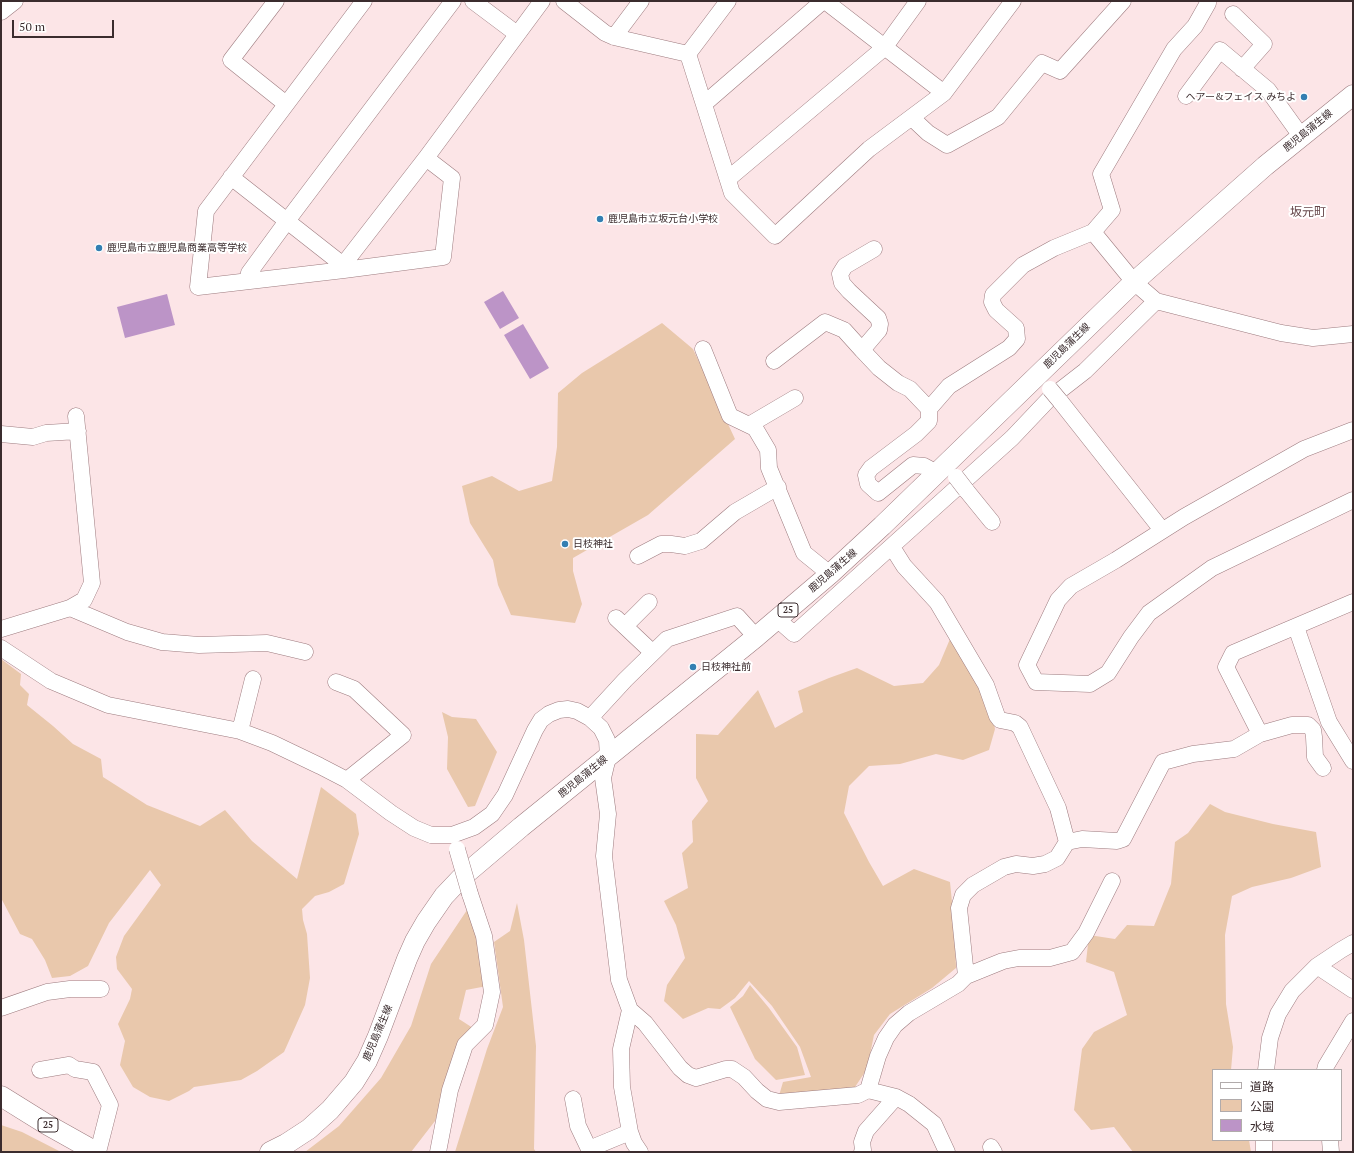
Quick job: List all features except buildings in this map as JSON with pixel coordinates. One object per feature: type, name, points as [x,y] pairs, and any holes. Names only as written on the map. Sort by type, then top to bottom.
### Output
[{"type":"main road","name":"鹿児島蒲生線","points":[[270,1152],[286,1144],[310,1128],[330,1110],[354,1082],[378,1036],[415,941],[444,896],[462,877],[756,637],[830,574],[882,526],[1049,388],[1134,282],[1265,166],[1353,95]]},
{"type":"main road","name":"25","points":[[1,1096],[46,1124],[97,1152]]},
{"type":"street","points":[[1,12],[15,1]]},
{"type":"street","points":[[276,1],[231,60],[286,104]]},
{"type":"street","points":[[364,1],[206,211],[198,287],[343,267],[442,257],[452,178],[426,158]]},
{"type":"street","points":[[247,281],[249,273],[287,221],[453,1]]},
{"type":"street","points":[[473,1],[517,34]]},
{"type":"street","points":[[343,267],[542,1]]},
{"type":"street","points":[[564,1],[605,33],[614,37],[688,54]]},
{"type":"street","points":[[614,37],[641,1]]},
{"type":"street","points":[[688,54],[728,1]]},
{"type":"street","points":[[704,104],[824,1],[944,93]]},
{"type":"street","points":[[728,179],[884,48],[918,1]]},
{"type":"street","points":[[688,54],[732,192],[775,236],[870,149],[944,93],[1013,1]]},
{"type":"street","points":[[912,118],[928,133],[946,145],[998,117],[1042,63],[1060,71],[1123,1]]},
{"type":"street","points":[[992,522],[966,490],[946,472],[924,466],[913,465],[878,493],[868,484],[866,475],[871,468],[916,434],[928,421],[929,409],[949,386],[1009,348],[1017,339],[1016,328],[996,310],[992,302],[994,296],[1023,265],[1054,248],[1093,232],[1112,210],[1101,174],[1174,49],[1194,26],[1208,4]]},
{"type":"street","points":[[1233,14],[1264,44],[1242,69]]},
{"type":"street","points":[[1186,96],[1220,50],[1268,90],[1301,136]]},
{"type":"street","points":[[232,177],[343,267]]},
{"type":"street","points":[[1093,232],[1134,282],[1156,301],[1287,334],[1313,338],[1353,334]]},
{"type":"street","points":[[862,350],[879,330],[880,324],[878,318],[842,283],[840,274],[845,266],[874,249]]},
{"type":"street","points":[[777,619],[794,634],[1012,438],[1049,399],[1085,371],[1156,301]]},
{"type":"street","points":[[774,360],[825,322],[844,330],[879,368],[898,383],[910,389],[929,409]]},
{"type":"street","points":[[703,349],[730,416],[755,428],[768,450],[769,468],[804,553],[830,574]]},
{"type":"street","points":[[1049,388],[1162,530]]},
{"type":"street","points":[[749,425],[795,398]]},
{"type":"street","points":[[1,434],[33,437],[77,424],[92,583],[84,600],[70,608],[1,629]]},
{"type":"street","points":[[1353,430],[1304,450],[1162,530],[1116,560],[1071,586],[1058,600],[1027,665],[1036,682],[1090,684],[1108,673],[1131,637],[1149,613],[1212,568],[1353,500]]},
{"type":"street","points":[[638,556],[661,544],[686,546],[701,541],[735,512],[778,487]]},
{"type":"street","points":[[892,547],[904,566],[937,602],[986,685],[997,716],[1000,720],[1015,723],[1020,727],[1058,808],[1067,842]]},
{"type":"street","points":[[649,602],[620,622],[652,652]]},
{"type":"street","points":[[1260,734],[1226,667],[1233,653],[1353,602]]},
{"type":"street","points":[[70,608],[127,632],[162,642],[198,645],[267,643],[305,652]]},
{"type":"street","points":[[590,718],[652,652],[667,639],[737,616],[756,637]]},
{"type":"street","points":[[1296,627],[1329,722],[1353,762]]},
{"type":"street","points":[[1,648],[51,681],[108,705],[240,731],[272,743],[347,780],[391,813],[414,828],[454,842]]},
{"type":"street","points":[[240,731],[253,679]]},
{"type":"street","points":[[336,682],[354,689],[403,734],[347,780]]},
{"type":"street","points":[[454,842],[492,814],[505,795],[541,720],[554,712],[568,709],[577,711],[590,718],[601,728],[607,740],[608,757],[603,778],[608,814],[604,856],[619,980],[630,1010],[645,1023],[680,1068],[688,1075],[696,1078],[726,1069],[732,1069],[744,1077],[767,1099],[779,1102],[858,1095],[868,1090],[896,1097],[909,1104],[934,1124],[947,1152]]},
{"type":"street","points":[[966,976],[959,908],[963,895],[973,885],[1004,867],[1016,864],[1033,866],[1045,864],[1057,858],[1067,842],[1082,839],[1117,841],[1123,839],[1163,762],[1193,754],[1234,749],[1260,734],[1292,725],[1308,725],[1313,730],[1315,757],[1323,768]]},
{"type":"street","points":[[438,1152],[450,1090],[462,1053],[465,1045],[485,1025],[492,992],[484,936],[454,842]]},
{"type":"street","points":[[868,1090],[878,1056],[886,1038],[895,1025],[909,1013],[958,984],[966,976],[1003,960],[1019,958],[1050,958],[1072,952],[1086,933],[1112,881]]},
{"type":"street","points":[[1266,1069],[1270,1038],[1278,1014],[1292,991],[1318,966],[1353,943]]},
{"type":"street","points":[[1318,966],[1353,990]]},
{"type":"street","points":[[1,1008],[47,992],[70,989],[101,989]]},
{"type":"street","points":[[630,1010],[621,1049],[622,1087],[630,1132],[634,1143],[640,1152]]},
{"type":"street","points":[[1325,1069],[1353,1021]]},
{"type":"street","points":[[40,1070],[69,1065],[75,1069],[93,1072],[110,1105],[97,1152]]},
{"type":"street","points":[[862,1152],[862,1142],[866,1131],[896,1097]]},
{"type":"street","points":[[573,1099],[578,1126],[589,1149],[630,1132]]},
{"type":"street","points":[[1264,1141],[1264,1152]]},
{"type":"street","points":[[1330,1141],[1331,1152]]},
{"type":"green space","points":[[662,323],[693,349],[735,439],[648,515],[573,558],[573,571],[582,604],[575,623],[511,615],[498,585],[493,560],[470,523],[462,486],[492,476],[519,491],[552,481],[557,447],[558,393],[582,373]]},
{"type":"green space","points":[[950,639],[986,685],[995,729],[989,750],[963,760],[936,754],[900,764],[869,766],[849,786],[844,813],[883,886],[914,869],[950,882],[955,932],[956,968],[932,988],[890,1014],[874,1035],[867,1069],[853,1090],[778,1099],[783,1082],[811,1077],[800,1047],[772,1006],[749,981],[735,998],[720,1009],[708,1008],[683,1019],[664,1001],[667,985],[685,958],[676,925],[664,901],[688,888],[682,853],[693,842],[692,821],[708,801],[696,778],[696,734],[718,735],[758,690],[775,728],[803,712],[798,691],[857,668],[894,686],[923,683],[939,665]]},
{"type":"green space","points":[[1,659],[21,674],[20,685],[29,694],[27,705],[73,744],[101,759],[103,777],[147,805],[200,826],[225,810],[252,841],[297,879],[321,787],[356,814],[359,834],[344,884],[329,892],[315,896],[302,909],[307,934],[310,978],[305,1005],[284,1052],[257,1071],[241,1080],[194,1087],[169,1101],[150,1097],[133,1087],[120,1065],[125,1041],[118,1024],[130,999],[132,989],[117,969],[116,957],[124,936],[161,885],[150,870],[109,923],[88,966],[70,976],[52,978],[45,960],[32,939],[20,934],[1,898]]},
{"type":"green space","points":[[442,712],[452,717],[476,719],[497,752],[475,806],[468,807],[447,769],[448,737]]},
{"type":"green space","points":[[1210,804],[1225,812],[1273,824],[1316,832],[1321,867],[1291,878],[1252,887],[1232,896],[1225,935],[1226,1004],[1233,1047],[1231,1069],[1212,1069],[1212,1141],[1249,1141],[1251,1152],[1133,1152],[1114,1127],[1091,1130],[1074,1110],[1082,1049],[1094,1032],[1127,1015],[1114,972],[1086,962],[1089,935],[1115,939],[1127,925],[1154,926],[1171,884],[1175,842],[1188,833]]},
{"type":"green space","points":[[517,903],[524,940],[536,1046],[534,1149],[536,1152],[455,1152],[487,1049],[503,1007],[494,942],[510,931]]},
{"type":"green space","points":[[467,910],[479,940],[487,986],[466,990],[459,1019],[476,1030],[461,1043],[435,1121],[411,1152],[305,1152],[339,1126],[381,1078],[411,1026],[431,964]]},
{"type":"green space","points":[[750,985],[769,1008],[797,1047],[805,1075],[776,1080],[755,1059],[730,1007],[743,996]]},
{"type":"green space","points":[[1,1125],[22,1132],[61,1152],[1,1152]]},
{"type":"water","points":[[503,291],[519,318],[500,329],[484,302]]},
{"type":"water","points":[[167,294],[175,325],[125,338],[117,307]]},
{"type":"water","points":[[523,324],[549,368],[530,379],[504,335]]},
{"type":"place","name":"ヘアー&フェイス みちよ","points":[[1304,97]]},
{"type":"place","name":"鹿児島市立坂元台小学校","points":[[600,219]]},
{"type":"place","name":"鹿児島市立鹿児島商業高等学校","points":[[99,248]]},
{"type":"place","name":"日枝神社","points":[[565,544]]},
{"type":"place","name":"日枝神社前","points":[[693,667]]},
{"type":"district","name":"坂元町","points":[[1308,213]]}]
